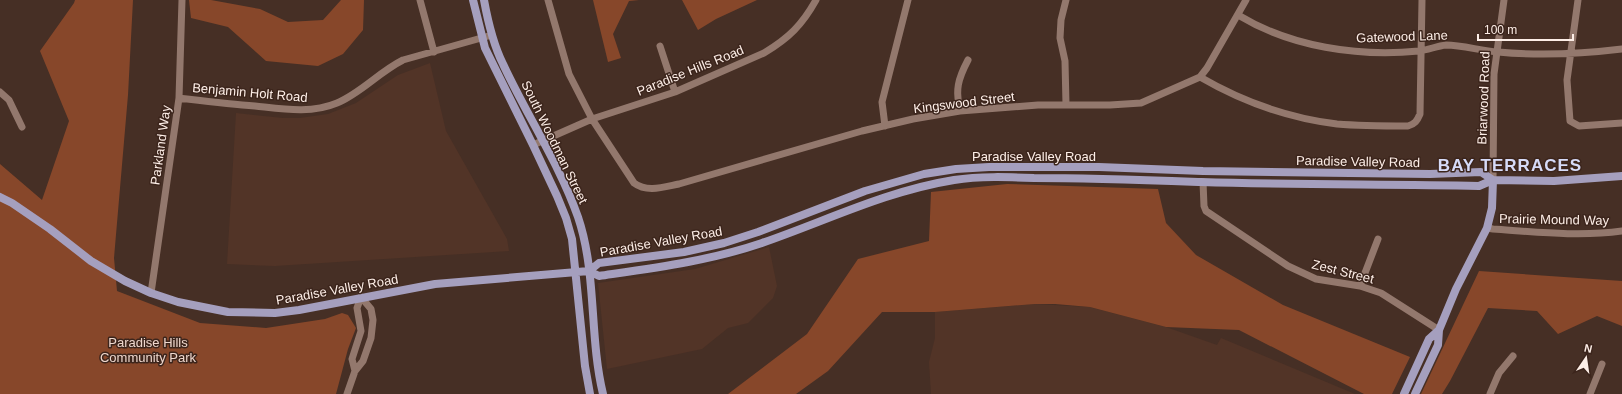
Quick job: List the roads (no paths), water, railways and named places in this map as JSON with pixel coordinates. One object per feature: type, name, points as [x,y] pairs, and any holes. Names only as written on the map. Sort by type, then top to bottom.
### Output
[{"type":"main road","name":"South Woodman Street","points":[[472,0],[482,38],[493,66],[558,196],[566,218],[572,239],[585,366],[590,394]]},
{"type":"main road","name":"South Woodman Street","points":[[484,0],[492,35],[503,64],[544,140],[567,189],[578,218],[584,240],[589,271],[596,357],[603,394]]},
{"type":"main road","name":"Paradise Valley Road","points":[[589,271],[599,263],[684,252],[724,243],[758,232],[873,189],[924,174],[956,169],[989,167],[1099,167],[1203,171],[1430,174],[1481,172],[1493,180]]},
{"type":"main road","name":"Paradise Valley Road","points":[[0,198],[12,203],[50,229],[90,261],[125,281],[152,293],[178,302],[228,312],[275,313],[299,310],[435,284],[589,271],[599,276],[686,263],[762,243],[869,202],[926,185],[958,180],[989,177],[1099,178],[1203,182],[1479,186],[1493,180],[1554,181],[1622,176]]},
{"type":"main road","name":"Briarwood Road","points":[[1416,394],[1438,345],[1439,330],[1456,289],[1487,228],[1492,208],[1493,180]]},
{"type":"main road","name":"Briarwood Road","points":[[1404,394],[1429,339],[1439,330]]},
{"type":"street","name":"Parkland Way","points":[[152,293],[179,98],[182,0]]},
{"type":"street","points":[[420,0],[434,52]]},
{"type":"street","points":[[548,0],[569,74],[592,119]]},
{"type":"street","name":"Paradise Hills Road","points":[[533,145],[592,119],[675,92],[764,53],[776,46],[799,27],[816,0]]},
{"type":"street","points":[[885,126],[882,102],[908,0]]},
{"type":"street","points":[[1066,0],[1061,20],[1060,38],[1065,61],[1066,105]]},
{"type":"street","points":[[1246,0],[1207,68],[1200,77],[1248,102],[1278,112],[1309,119],[1356,125],[1408,126],[1414,125],[1420,114],[1422,0]]},
{"type":"street","name":"Briarwood Road","points":[[1493,180],[1494,74],[1504,0]]},
{"type":"street","points":[[1578,0],[1568,80],[1570,121],[1579,126],[1622,123]]},
{"type":"street","name":"Gatewood Lane","points":[[1238,15],[1256,26],[1288,39],[1353,51],[1420,51],[1446,45],[1496,52],[1527,54],[1571,53],[1622,49]]},
{"type":"street","name":"Benjamin Holt Road","points":[[179,98],[290,110],[318,109],[332,105],[360,91],[389,67],[403,60],[492,35]]},
{"type":"street","points":[[660,46],[675,92]]},
{"type":"street","points":[[960,111],[957,99],[957,86],[960,74],[968,60]]},
{"type":"street","name":"Kingswood Street","points":[[592,119],[632,180],[644,188],[662,187],[678,184],[885,126],[960,111],[1066,105],[1141,103],[1200,77]]},
{"type":"street","points":[[0,92],[9,100],[22,127]]},
{"type":"street","name":"Zest Street","points":[[1203,182],[1204,206],[1206,210],[1288,266],[1316,279],[1360,286],[1381,293],[1439,330]]},
{"type":"street","name":"Prairie Mound Way","points":[[1487,228],[1493,230],[1571,233],[1622,231]]},
{"type":"street","points":[[1360,286],[1378,239]]},
{"type":"street","points":[[355,371],[352,359],[361,331],[357,308],[361,297]]},
{"type":"street","points":[[347,394],[355,371],[363,361],[371,338],[373,320],[371,309],[361,297]]},
{"type":"street","points":[[1490,394],[1499,372],[1513,356]]},
{"type":"street","points":[[1590,394],[1602,364]]},
{"type":"district","name":"BAY TERRACES","points":[[1510,165]]},
{"type":"park label","name":"Paradise Hills Community Park","points":[[148,350]]}]
